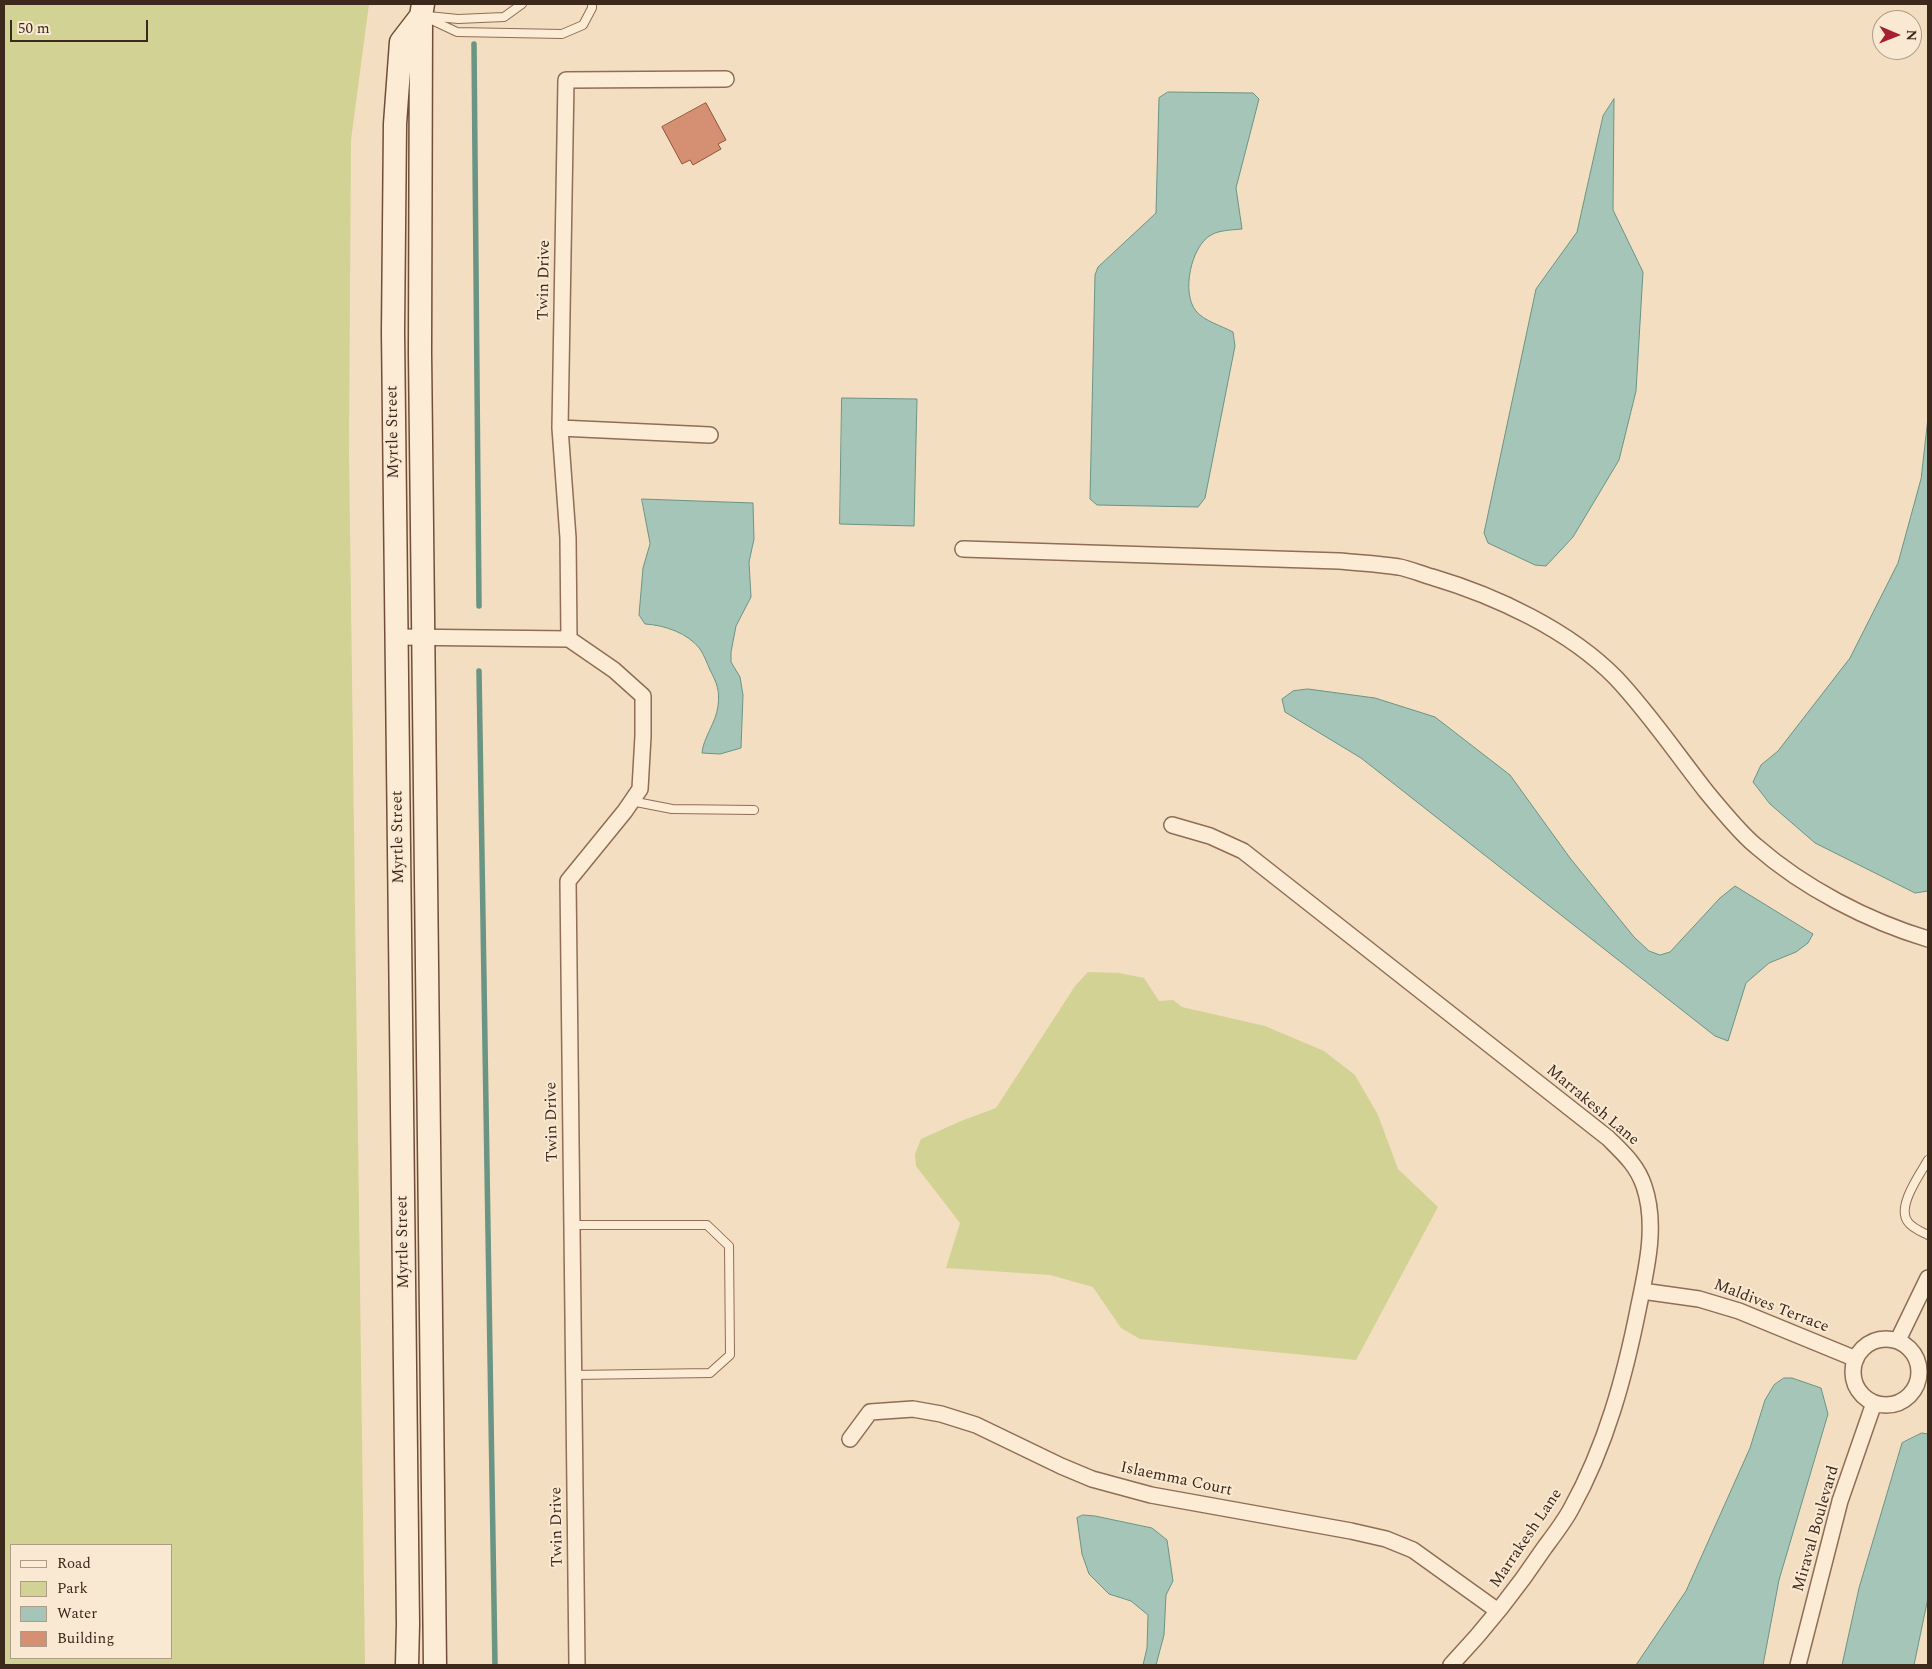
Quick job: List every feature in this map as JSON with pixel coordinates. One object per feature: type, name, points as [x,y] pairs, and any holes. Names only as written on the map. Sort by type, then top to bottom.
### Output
[{"type":"street","name":"Myrtle Street","points":[[422,10],[420,353],[435,1665]]},
{"type":"street","name":"Myrtle Street","points":[[407,1665],[393,332],[395,124],[401,42],[422,10]]},
{"type":"street","name":"Twin Drive","points":[[577,1665],[568,881],[640,789],[644,736],[643,696],[614,670],[569,639],[568,538],[560,428],[566,80],[726,80]]},
{"type":"street","points":[[560,428],[710,435]]},
{"type":"street","points":[[963,549],[1339,561],[1400,568],[1460,585],[1529,616],[1579,647],[1615,678],[1661,730],[1706,791],[1756,846],[1794,875],[1843,904],[1893,928],[1928,939]]},
{"type":"street","points":[[397,638],[569,639]]},
{"type":"street","name":"Marrakesh Lane","points":[[1172,825],[1210,836],[1243,851],[1608,1138],[1633,1163],[1644,1186],[1650,1219],[1649,1248],[1628,1360],[1602,1446],[1571,1510],[1498,1612],[1451,1665]]},
{"type":"street","points":[[1898,1340],[1928,1278]]},
{"type":"street","name":"Maldives Terrace","points":[[1642,1291],[1699,1299],[1739,1311],[1856,1359]]},
{"type":"street","points":[[1888,1338],[1898,1340],[1914,1354],[1918,1364],[1922,1388],[1902,1402],[1890,1405],[1874,1403],[1860,1394],[1854,1384],[1852,1372],[1856,1359],[1860,1351],[1867,1344],[1877,1339],[1888,1338]]},
{"type":"street","name":"Miraval Boulevard","points":[[1798,1665],[1840,1501],[1874,1403]]},
{"type":"street","name":"Islaemma Court","points":[[850,1439],[870,1412],[913,1409],[942,1414],[976,1425],[1092,1480],[1151,1495],[1386,1539],[1413,1550],[1498,1612]]},
{"type":"lane","points":[[422,10],[458,19],[504,17],[522,4]]},
{"type":"lane","points":[[422,10],[457,32],[562,34],[583,26],[592,8],[592,4]]},
{"type":"lane","points":[[631,801],[672,809],[754,810]]},
{"type":"lane","points":[[1928,1160],[1908,1196],[1904,1212],[1908,1223],[1928,1235]]},
{"type":"lane","points":[[572,1226],[707,1225],[729,1246],[730,1355],[710,1373],[574,1375]]},
{"type":"green space","points":[[4,4],[369,4],[351,140],[349,451],[365,1665],[4,1665]]},
{"type":"green space","points":[[1088,972],[1119,973],[1144,978],[1159,1001],[1173,1000],[1182,1007],[1265,1026],[1324,1051],[1355,1075],[1378,1115],[1398,1169],[1438,1207],[1356,1360],[1140,1339],[1121,1328],[1093,1287],[1050,1275],[946,1268],[960,1223],[916,1166],[915,1154],[921,1139],[996,1108],[1075,986]]},
{"type":"water","points":[[1168,92],[1253,93],[1259,99],[1236,188],[1242,229],[1226,230],[1211,235],[1198,249],[1190,270],[1189,293],[1196,311],[1199,315],[1233,332],[1235,346],[1205,498],[1198,507],[1097,505],[1090,499],[1095,275],[1098,267],[1156,213],[1159,98]]},
{"type":"water","points":[[1614,99],[1613,210],[1643,272],[1636,391],[1619,460],[1573,537],[1546,566],[1535,565],[1488,543],[1484,533],[1536,289],[1577,232],[1603,116]]},
{"type":"water","points":[[842,398],[917,399],[914,526],[840,524]]},
{"type":"water","points":[[1928,418],[1928,891],[1915,893],[1815,843],[1770,804],[1753,782],[1761,765],[1778,751],[1850,658],[1898,563],[1921,479]]},
{"type":"water","points":[[642,499],[753,503],[754,539],[749,562],[751,597],[736,626],[731,652],[731,662],[740,677],[743,695],[741,748],[720,754],[702,753],[717,712],[719,701],[717,687],[703,654],[689,638],[660,626],[645,624],[639,615],[643,568],[650,544]]},
{"type":"water","points":[[1308,689],[1375,698],[1435,717],[1510,775],[1570,858],[1634,937],[1649,951],[1660,955],[1670,952],[1720,898],[1735,886],[1813,934],[1808,943],[1796,952],[1769,963],[1746,983],[1728,1041],[1715,1036],[1361,758],[1285,712],[1282,699],[1293,691]]},
{"type":"water","points":[[1784,1378],[1792,1378],[1821,1388],[1828,1414],[1779,1580],[1763,1665],[1636,1665],[1686,1591],[1750,1448],[1765,1400],[1774,1385]]},
{"type":"water","points":[[1922,1433],[1928,1434],[1928,1598],[1914,1665],[1842,1665],[1859,1588],[1902,1443]]},
{"type":"water","points":[[1083,1515],[1152,1528],[1167,1540],[1173,1581],[1166,1595],[1164,1635],[1156,1665],[1143,1665],[1147,1648],[1148,1615],[1131,1601],[1109,1594],[1089,1574],[1082,1554],[1077,1518]]},
{"type":"building","points":[[706,103],[726,140],[718,144],[721,149],[693,165],[690,160],[682,164],[662,127]]},
{"type":"waterway","points":[[474,44],[479,606]]},
{"type":"waterway","points":[[479,671],[495,1665]]}]
